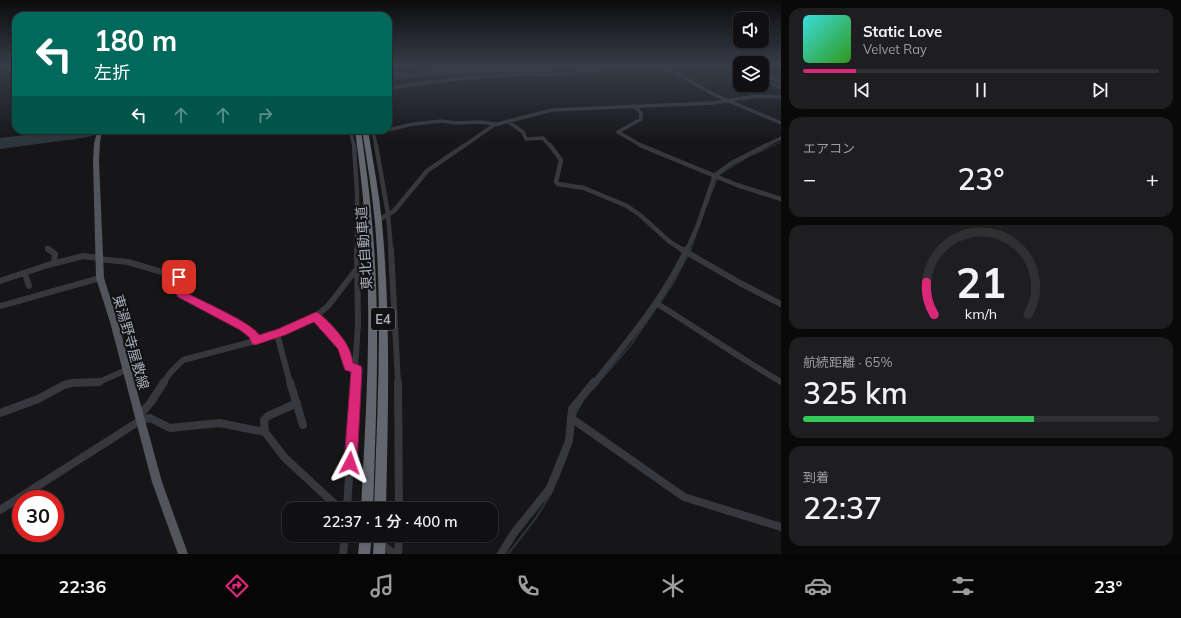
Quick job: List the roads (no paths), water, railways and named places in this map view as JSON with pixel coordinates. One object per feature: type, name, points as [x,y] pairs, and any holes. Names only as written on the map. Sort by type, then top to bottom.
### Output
[{"type":"highway","name":"東北自動車道","points":[[359,134],[364,165],[367,201],[372,321],[367,502]]},
{"type":"highway","name":"東北自動車道","points":[[370,134],[383,320],[383,400],[380,502]]},
{"type":"highway","points":[[364,554],[365,542]]},
{"type":"main road","name":"東湯野寺屋敷線","points":[[99,134],[97,143],[98,259],[100,278],[141,418],[157,482],[183,554]]},
{"type":"street","points":[[709,91],[728,101],[781,123]]},
{"type":"street","points":[[714,91],[736,100]]},
{"type":"street","points":[[382,218],[394,211],[427,171],[496,124],[552,110],[588,106],[713,103],[756,96],[781,97]]},
{"type":"street","points":[[634,105],[640,113],[641,119],[618,132],[618,134],[650,150],[737,185],[781,199]]},
{"type":"street","points":[[392,129],[413,124],[442,121],[455,123],[479,122],[496,124]]},
{"type":"street","points":[[507,121],[522,132],[526,139],[545,139],[561,160],[556,182],[558,184],[584,188],[627,206],[640,215],[670,242],[781,304]]},
{"type":"street","points":[[348,502],[357,370],[360,227],[356,164],[351,134]]},
{"type":"street","points":[[371,134],[388,214],[394,283],[398,388],[399,502]]},
{"type":"street","points":[[501,554],[514,533],[550,488],[569,441],[573,419],[572,409],[658,304],[688,253],[717,176],[732,163],[781,138]]},
{"type":"street","points":[[47,248],[55,254],[54,263]]},
{"type":"street","points":[[0,281],[25,274],[54,263],[86,256],[98,259],[109,259],[155,269],[182,278],[180,292],[182,295],[243,327],[253,334],[255,341]]},
{"type":"street","points":[[0,510],[141,418],[176,365],[183,360],[277,334],[316,316],[328,306],[359,266]]},
{"type":"street","points":[[25,274],[29,286]]},
{"type":"street","points":[[0,306],[100,278]]},
{"type":"street","points":[[658,304],[748,363],[781,382]]},
{"type":"street","points":[[316,316],[343,347],[349,367],[357,370]]},
{"type":"street","points":[[277,334],[283,347],[287,373],[302,414],[304,425]]},
{"type":"street","points":[[0,413],[38,398],[64,385],[72,383],[99,382],[126,370]]},
{"type":"street","points":[[297,403],[268,416],[264,420],[265,432],[284,457],[332,502]]},
{"type":"street","points":[[141,418],[150,418],[170,428],[219,423],[265,432]]},
{"type":"street","points":[[573,419],[684,497],[781,527]]},
{"type":"street","points":[[342,554],[344,542]]},
{"type":"street","points":[[398,554],[399,542]]},
{"type":"street","points":[[382,551],[394,554]]},
{"type":"waterway","points":[[753,155],[781,142]]},
{"type":"waterway","points":[[719,175],[748,157]]},
{"type":"waterway","points":[[707,205],[717,179]]},
{"type":"waterway","points":[[691,250],[696,235]]},
{"type":"waterway","points":[[659,304],[674,282],[688,255]]},
{"type":"waterway","points":[[598,383],[630,346],[657,307]]},
{"type":"waterway","points":[[593,389],[599,382]]},
{"type":"waterway","points":[[575,415],[582,402]]},
{"type":"waterway","points":[[557,480],[567,455]]},
{"type":"waterway","points":[[508,554],[536,518],[553,490]]}]
